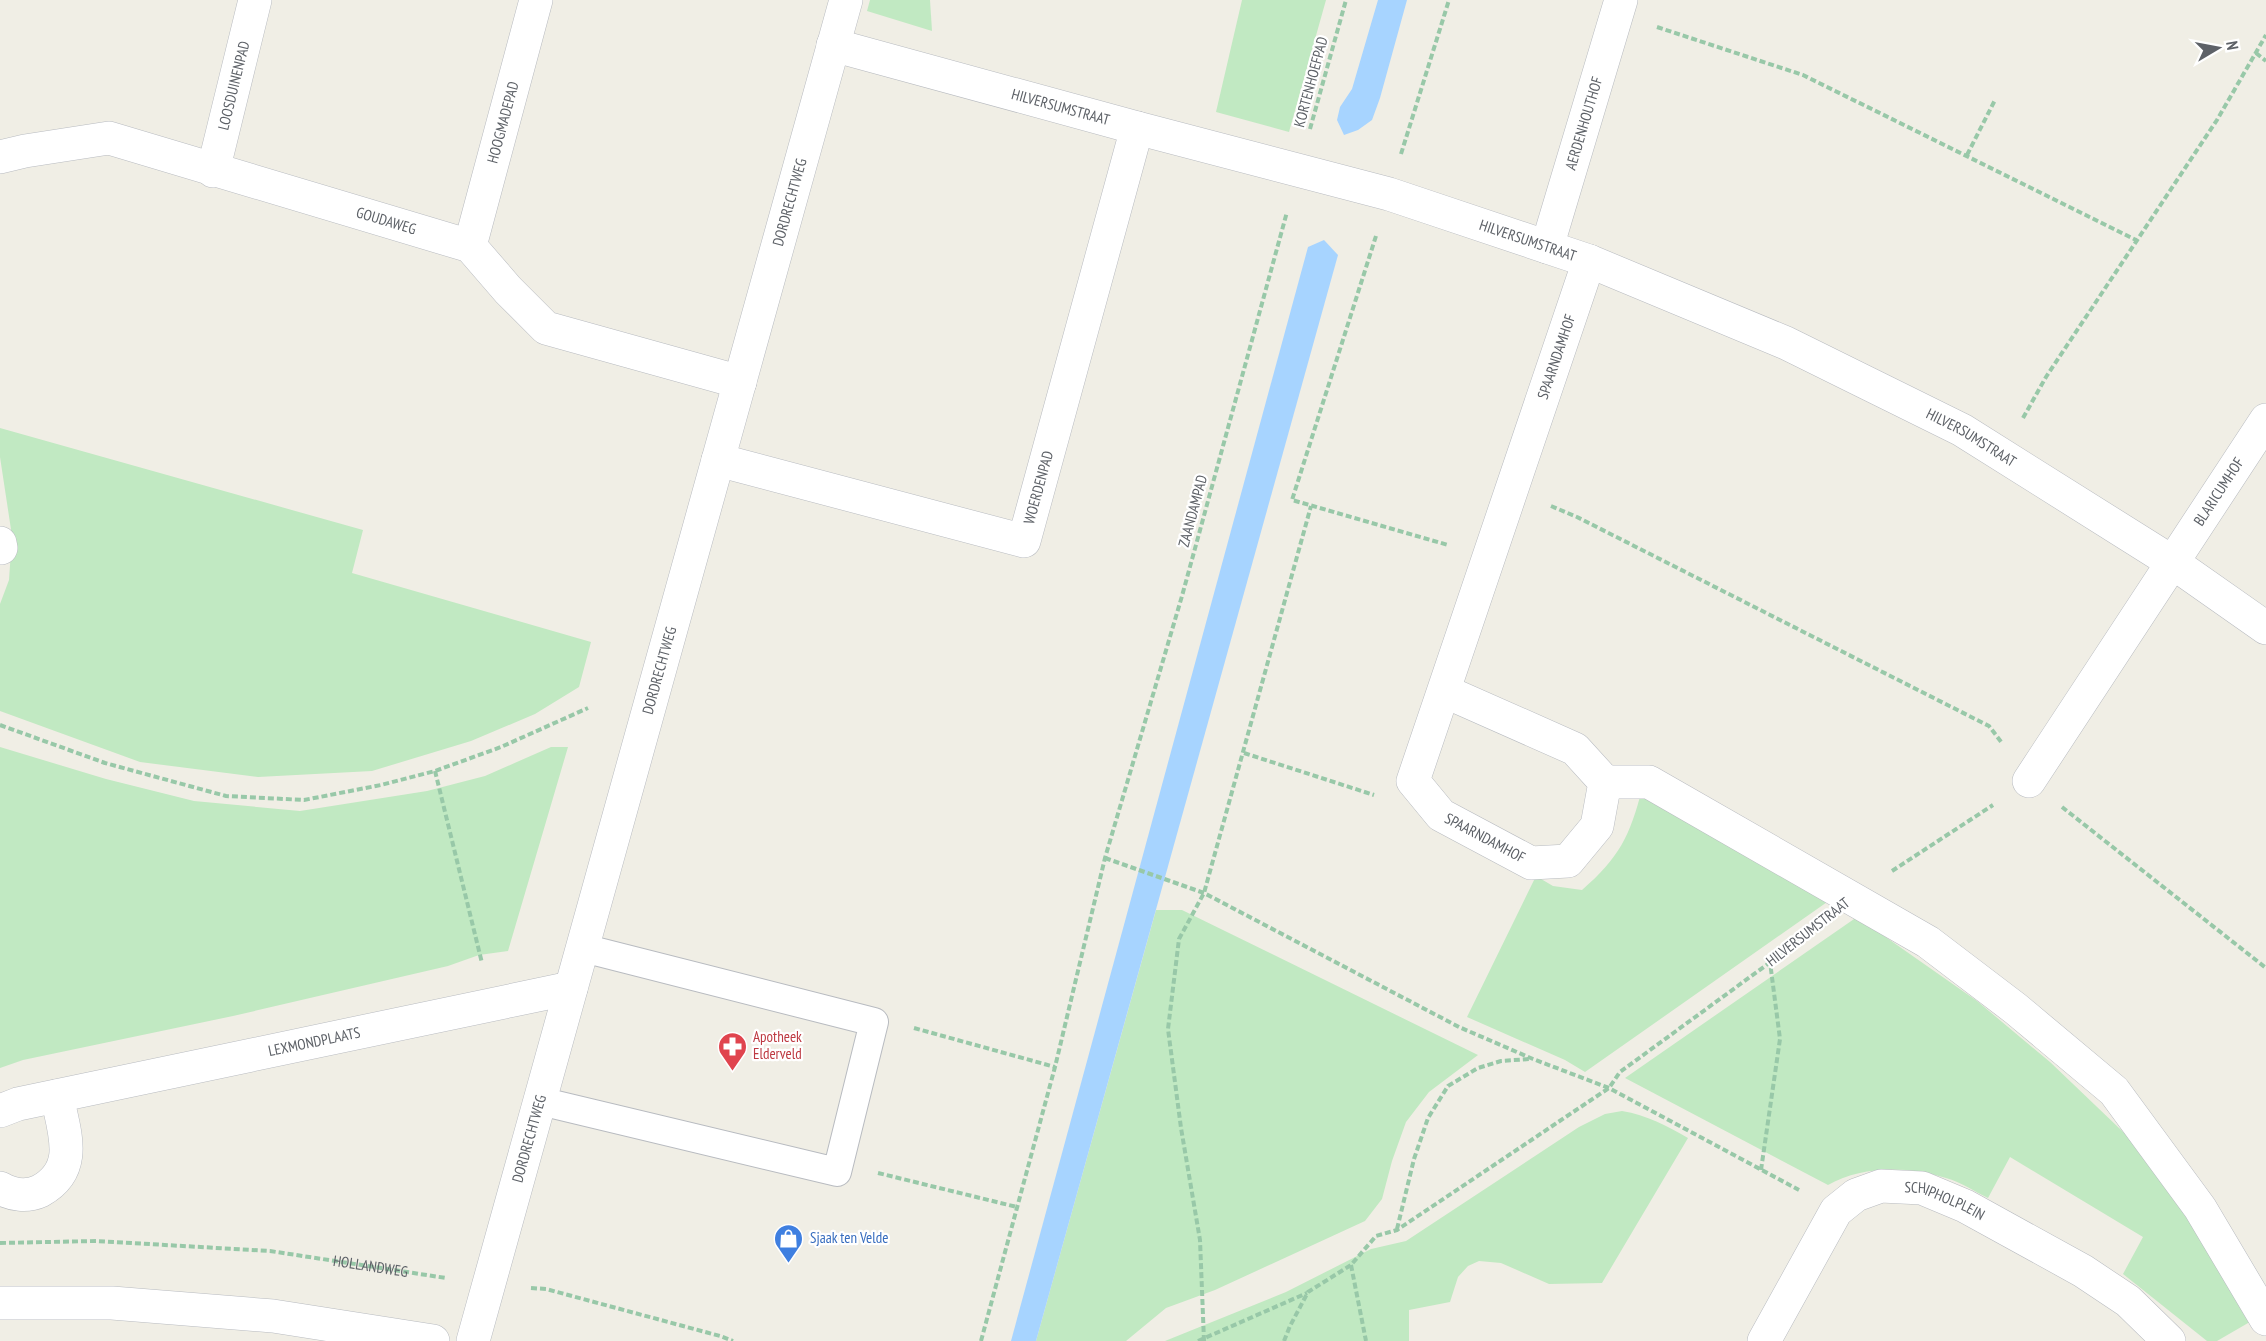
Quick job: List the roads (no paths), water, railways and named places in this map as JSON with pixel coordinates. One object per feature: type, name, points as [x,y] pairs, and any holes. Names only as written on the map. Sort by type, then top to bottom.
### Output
[{"type":"street","name":"LOOSDUINENPAD","points":[[213,171],[255,0]]},
{"type":"street","name":"HOOGMADEPAD","points":[[470,246],[536,0]]},
{"type":"street","name":"DORDRECHTWEG","points":[[473,1341],[846,0]]},
{"type":"street","name":"AERDENHOUTHOF","points":[[1547,247],[1618,7]]},
{"type":"street","name":"HILVERSUMSTRAAT","points":[[833,45],[1389,194],[1588,261],[1786,343],[1962,430],[2172,562],[2266,628]]},
{"type":"street","name":"WOERDENPAD","points":[[718,460],[1024,541],[1137,128]]},
{"type":"street","name":"GOUDAWEG","points":[[0,157],[109,138],[213,171],[470,246]]},
{"type":"street","points":[[470,246],[508,290],[546,328],[740,382]]},
{"type":"street","name":"SPAARNDAMHOF","points":[[1588,261],[1413,781],[1441,815],[1531,863],[1568,861],[1597,826],[1605,782]]},
{"type":"street","name":"BLARICUMHOF","points":[[2172,562],[2266,420]]},
{"type":"street","points":[[2029,781],[2172,562]]},
{"type":"street","points":[[1444,691],[1575,748],[1605,782],[1649,782],[1928,942],[2016,1009],[2114,1091],[2200,1208],[2266,1319]]},
{"type":"street","name":"LEXMONDPLAATS","points":[[0,1111],[18,1104],[571,988]]},
{"type":"street","points":[[0,1188],[6,1192],[21,1195],[35,1193],[48,1186],[59,1176],[68,1148],[57,1096]]},
{"type":"street","name":"SCHIPHOLPLEIN","points":[[1764,1341],[1836,1210],[1856,1195],[1881,1186],[1922,1188],[1965,1206],[2083,1271],[2128,1301],[2169,1341]]},
{"type":"street","points":[[0,1303],[112,1303],[262,1315],[433,1341]]},
{"type":"lane","points":[[540,1101],[837,1172],[874,1022],[583,948]]},
{"type":"water","points":[[1378,0],[1407,0],[1372,120],[1358,130],[1344,135],[1337,120],[1340,107],[1352,89]]},
{"type":"water","points":[[1324,240],[1338,255],[1036,1341],[1011,1341],[1308,247]]},
{"type":"place","name":"Apotheek Elderveld","points":[[732,1072]]},
{"type":"place","name":"Sjaak ten Velde","points":[[789,1264]]}]
